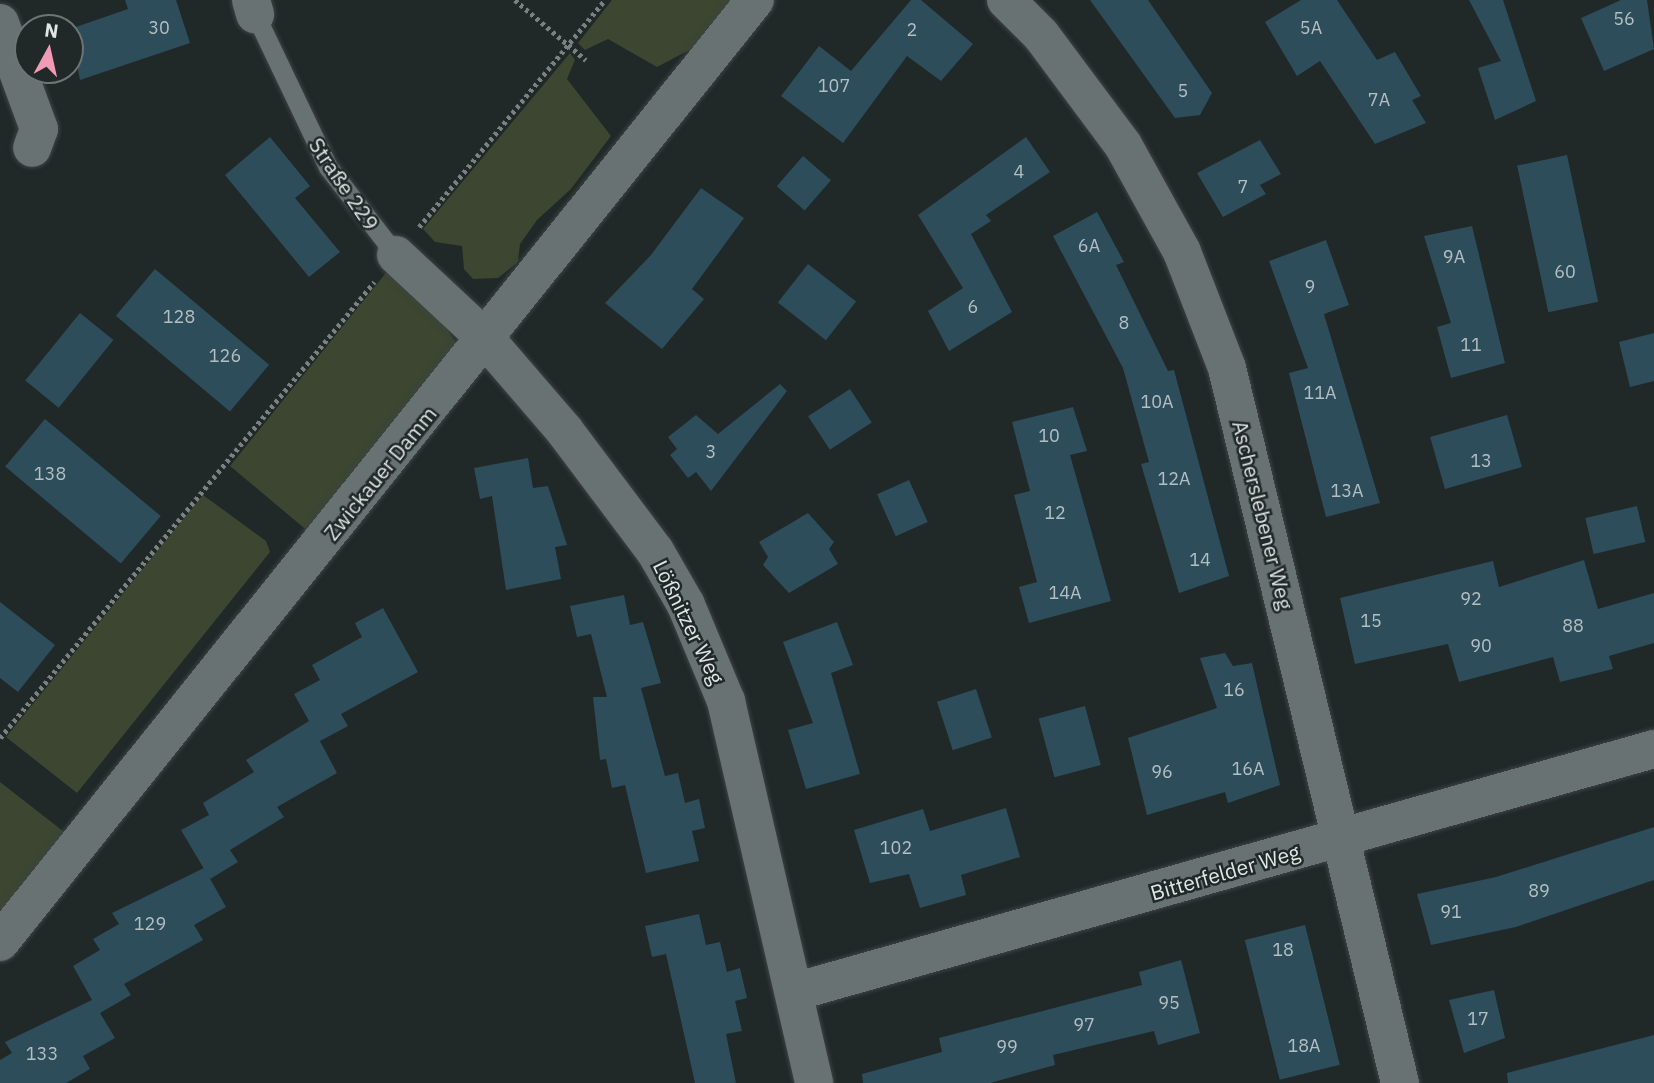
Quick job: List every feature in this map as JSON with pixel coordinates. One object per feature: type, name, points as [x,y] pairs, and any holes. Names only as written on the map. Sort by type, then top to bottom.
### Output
[{"type":"street","name":"Zwickauer Damm","points":[[0,942],[755,0]]},
{"type":"street","name":"Ascherslebener Weg","points":[[1006,0],[1048,44],[1123,145],[1182,252],[1227,368],[1400,1083]]},
{"type":"street","points":[[0,23],[39,129],[32,148]]},
{"type":"street","name":"Straße 229","points":[[396,255],[484,337]]},
{"type":"street","name":"Lößnitzer Weg","points":[[484,337],[616,495],[655,551],[709,653],[726,701],[814,1083]]},
{"type":"street","name":"Bitterfelder Weg","points":[[794,992],[1342,840],[1654,749]]},
{"type":"lane","name":"Straße 229","points":[[253,7],[328,167],[396,255]]},
{"type":"path","points":[[514,0],[586,60]]},
{"type":"path","points":[[0,738],[605,0]]},
{"type":"green space","points":[[612,0],[732,0],[693,48],[657,67],[608,39],[585,50],[578,43]]},
{"type":"green space","points":[[570,53],[575,60],[567,79],[611,136],[571,189],[537,220],[520,244],[518,262],[498,278],[473,279],[464,269],[462,246],[435,242],[423,229]]},
{"type":"green space","points":[[389,269],[441,320],[458,346],[310,533],[230,466]]},
{"type":"green space","points":[[203,495],[266,541],[270,552],[77,793],[6,737]]},
{"type":"green space","points":[[0,782],[72,838],[0,927]]},
{"type":"building","points":[[125,0],[176,0],[190,43],[84,79],[84,24],[128,9]]},
{"type":"building","points":[[911,0],[921,0],[973,44],[941,81],[907,56],[843,143],[781,96],[819,46],[851,71]]},
{"type":"building","points":[[1090,0],[1148,0],[1212,93],[1200,115],[1175,118]]},
{"type":"building","points":[[1301,0],[1337,0],[1377,60],[1395,52],[1421,96],[1412,100],[1426,123],[1375,144],[1320,61],[1297,76],[1265,22]]},
{"type":"building","points":[[1469,0],[1503,0],[1536,101],[1495,120],[1478,68],[1501,61]]},
{"type":"building","points":[[1621,0],[1647,0],[1654,49],[1604,71],[1581,18]]},
{"type":"building","points":[[270,137],[310,186],[295,198],[340,252],[309,277],[225,175]]},
{"type":"building","points":[[1026,137],[1050,172],[986,215],[991,221],[971,234],[1012,312],[949,351],[928,311],[963,288],[918,215]]},
{"type":"building","points":[[1260,140],[1281,174],[1260,185],[1266,194],[1223,217],[1197,173]]},
{"type":"building","points":[[1567,155],[1598,302],[1548,312],[1517,166]]},
{"type":"building","points":[[803,156],[831,180],[805,210],[777,186]]},
{"type":"building","points":[[701,188],[744,218],[692,289],[704,299],[662,349],[605,303],[651,255]]},
{"type":"building","points":[[1097,212],[1124,262],[1116,265],[1168,371],[1174,370],[1229,576],[1179,593],[1141,464],[1149,462],[1123,368],[1053,236]]},
{"type":"building","points":[[1472,226],[1505,363],[1451,378],[1437,327],[1451,323],[1424,236]]},
{"type":"building","points":[[1326,240],[1349,305],[1324,314],[1380,503],[1326,517],[1289,373],[1308,368],[1269,261]]},
{"type":"building","points":[[808,264],[856,302],[826,340],[778,303]]},
{"type":"building","points":[[155,269],[269,365],[230,412],[116,316]]},
{"type":"building","points":[[80,313],[113,340],[59,408],[25,381]]},
{"type":"building","points":[[1654,333],[1654,381],[1630,387],[1619,342]]},
{"type":"building","points":[[780,384],[787,391],[711,491],[696,472],[688,478],[670,455],[677,449],[668,437],[696,415],[718,434]]},
{"type":"building","points":[[850,389],[872,423],[830,450],[808,416]]},
{"type":"building","points":[[1073,407],[1087,451],[1070,455],[1111,601],[1029,623],[1019,587],[1037,582],[1014,495],[1030,491],[1012,422]]},
{"type":"building","points":[[1507,415],[1522,467],[1445,489],[1430,437]]},
{"type":"building","points":[[45,419],[161,516],[121,564],[5,466]]},
{"type":"building","points":[[528,458],[533,488],[548,486],[567,545],[555,547],[561,579],[506,590],[492,496],[480,499],[474,468]]},
{"type":"building","points":[[909,480],[928,522],[896,536],[877,494]]},
{"type":"building","points":[[1637,506],[1645,542],[1594,554],[1585,518]]},
{"type":"building","points":[[808,513],[834,542],[829,549],[838,564],[789,593],[763,565],[768,557],[759,542]]},
{"type":"building","points":[[1584,560],[1598,609],[1654,593],[1654,643],[1609,656],[1613,669],[1560,682],[1553,657],[1459,682],[1448,644],[1355,664],[1340,598],[1493,561],[1499,587]]},
{"type":"building","points":[[624,595],[630,625],[643,622],[661,683],[641,688],[665,776],[678,773],[685,803],[699,799],[705,828],[692,831],[699,861],[646,873],[625,785],[612,788],[606,759],[600,760],[593,697],[607,697],[591,634],[577,637],[570,606]]},
{"type":"building","points":[[0,602],[55,645],[18,692],[0,678]]},
{"type":"building","points":[[383,608],[418,672],[341,714],[348,726],[320,741],[313,728],[337,773],[277,807],[284,817],[230,850],[238,862],[210,879],[181,830],[209,815],[203,803],[254,772],[246,760],[309,721],[294,694],[320,680],[312,665],[362,637],[355,623]]},
{"type":"building","points":[[837,622],[853,665],[831,673],[860,774],[806,789],[788,730],[813,723],[783,642]]},
{"type":"building","points":[[1225,653],[1233,666],[1252,663],[1280,785],[1228,803],[1225,792],[1147,815],[1128,738],[1217,708],[1200,658]]},
{"type":"building","points":[[976,689],[992,738],[953,750],[937,702]]},
{"type":"building","points":[[1085,706],[1101,765],[1054,777],[1039,718]]},
{"type":"building","points":[[1006,808],[1020,857],[961,875],[966,895],[920,908],[909,874],[870,883],[854,830],[923,809],[930,831]]},
{"type":"building","points":[[1654,827],[1654,880],[1516,927],[1431,945],[1417,894],[1496,877]]},
{"type":"building","points":[[204,868],[226,907],[194,925],[203,940],[124,984],[131,995],[100,1013],[115,1038],[83,1056],[90,1069],[66,1083],[0,1083],[0,1060],[12,1053],[5,1042],[92,1000],[73,966],[100,950],[93,939],[119,924],[112,913]]},
{"type":"building","points":[[699,914],[706,945],[720,942],[727,972],[740,968],[747,998],[735,1001],[742,1031],[726,1034],[736,1083],[695,1083],[666,954],[652,957],[645,926]]},
{"type":"building","points":[[1305,925],[1340,1065],[1280,1080],[1245,940]]},
{"type":"building","points":[[1181,960],[1200,1033],[1158,1045],[1154,1031],[1053,1055],[1055,1065],[990,1083],[863,1083],[862,1074],[942,1052],[939,1038],[1142,985],[1139,972]]},
{"type":"building","points":[[1494,990],[1505,1038],[1464,1053],[1449,1000]]},
{"type":"building","points":[[1654,1035],[1654,1083],[1508,1083],[1507,1073]]}]
